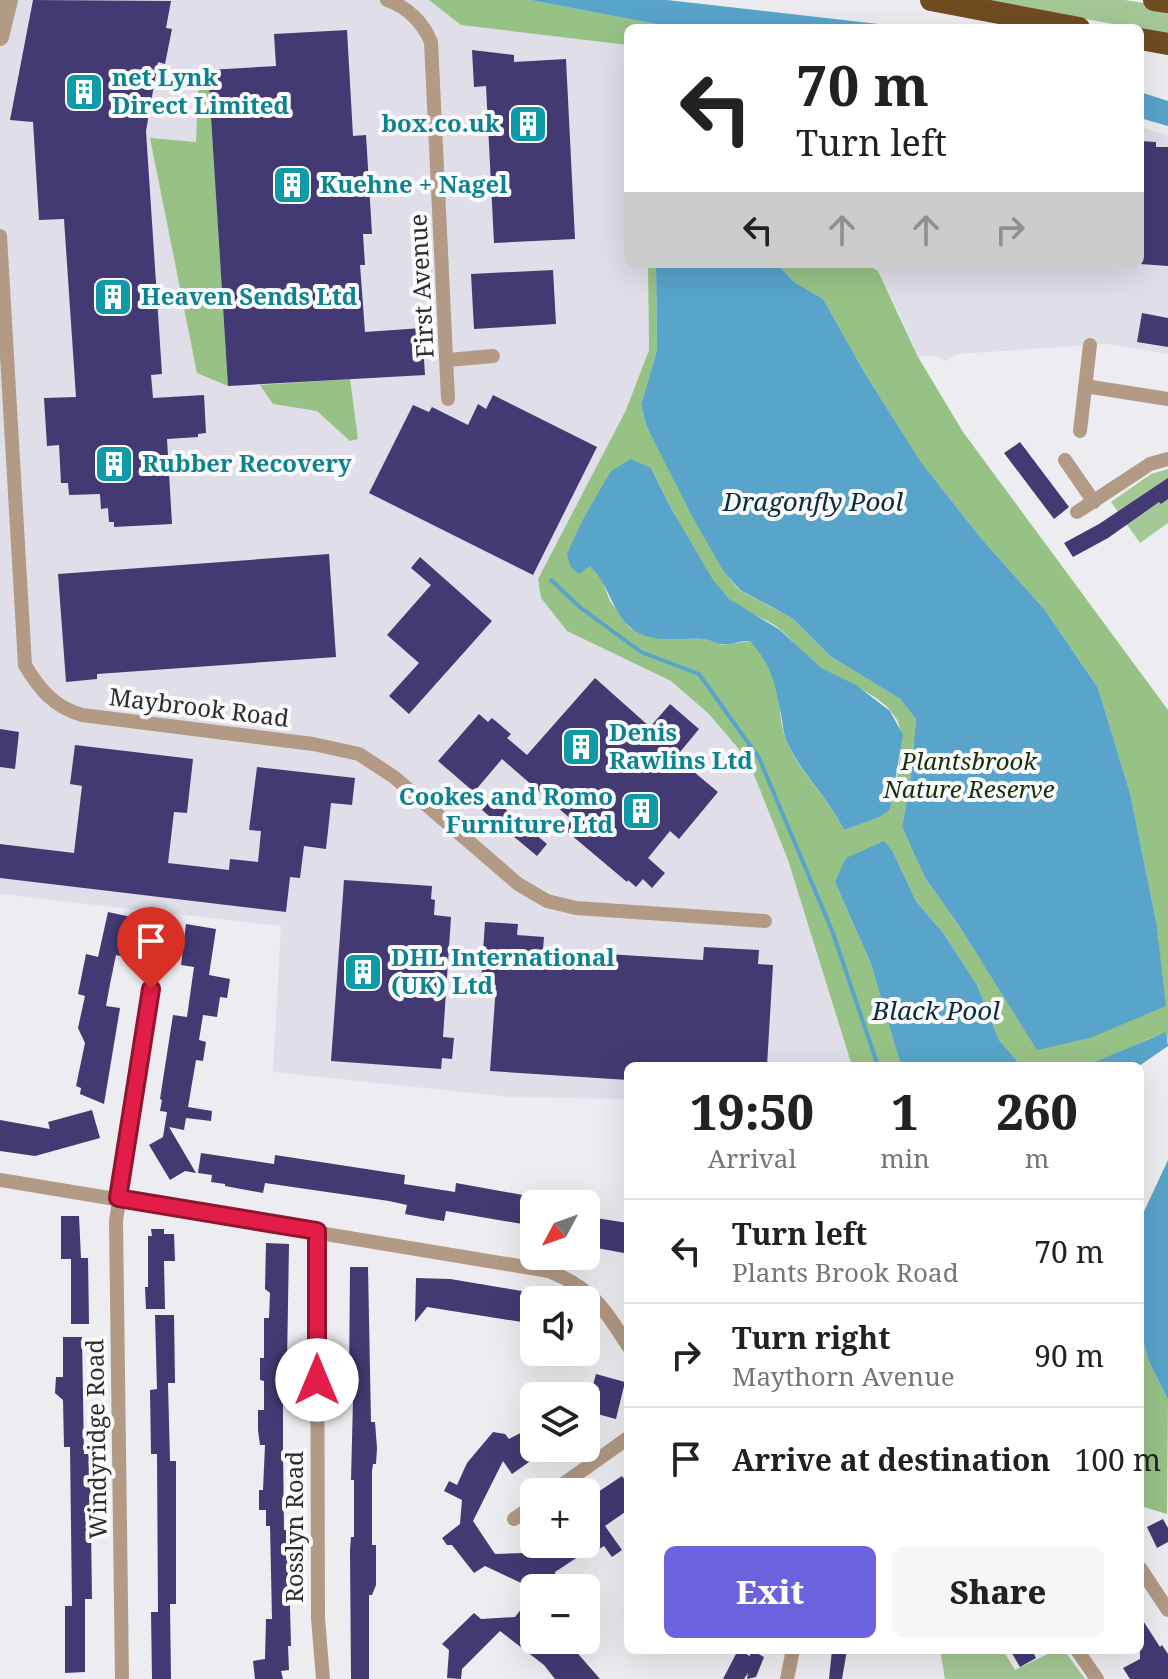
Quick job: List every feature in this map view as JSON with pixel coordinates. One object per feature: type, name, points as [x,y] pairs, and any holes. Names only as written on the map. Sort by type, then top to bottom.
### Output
[{"type":"highway","points":[[931,0],[1058,24]]},
{"type":"highway","points":[[1154,0],[1168,2]]},
{"type":"highway","points":[[1144,40],[1168,44]]},
{"type":"street","points":[[0,37],[9,0]]},
{"type":"street","name":"First Avenue","points":[[387,0],[402,6],[426,29],[431,42],[448,399]]},
{"type":"street","name":"Maybrook Road","points":[[0,236],[25,665],[45,695],[65,710],[82,715],[313,744],[359,754],[394,777],[518,884],[547,901],[576,908],[765,921]]},
{"type":"street","points":[[1080,431],[1090,345]]},
{"type":"street","points":[[448,360],[493,356]]},
{"type":"street","points":[[1085,386],[1168,399]]},
{"type":"street","points":[[1077,512],[1150,464],[1168,459]]},
{"type":"street","points":[[1065,460],[1094,502]]},
{"type":"street","name":"Windyridge Road","points":[[122,1679],[118,1198],[151,989]]},
{"type":"street","points":[[0,1180],[549,1271],[575,1282],[592,1295],[624,1340]]},
{"type":"street","name":"Rosslyn Road","points":[[317,1231],[318,1618],[323,1679]]},
{"type":"street","points":[[572,1478],[624,1441]]},
{"type":"street","points":[[514,1519],[520,1515]]},
{"type":"street","points":[[1144,1574],[1168,1610]]},
{"type":"street","points":[[787,1679],[792,1654]]},
{"type":"street","points":[[1080,1654],[1097,1679]]},
{"type":"shaded area","points":[[0,0],[530,0],[656,24],[624,24],[624,268],[648,268],[649,350],[626,410],[538,579],[541,598],[567,631],[671,681],[709,714],[748,760],[788,860],[851,1062],[624,1062],[624,1099],[510,1097],[273,1072],[281,926],[0,894]]},
{"type":"shaded area","points":[[1144,128],[1168,135],[1168,354],[1107,344],[956,354],[947,361],[933,355],[918,357],[876,268],[1144,268]]},
{"type":"green space","points":[[429,0],[530,0],[656,24],[624,24],[624,45],[461,25]]},
{"type":"green space","points":[[981,0],[1125,0],[1168,7],[1168,34],[1144,30],[1144,24],[1113,24]]},
{"type":"green space","points":[[199,70],[208,70],[228,386],[197,373],[150,138],[196,142]]},
{"type":"green space","points":[[648,268],[656,268],[657,350],[641,405],[646,425],[724,572],[739,590],[792,618],[830,656],[900,699],[916,719],[902,827],[925,878],[958,924],[1037,1049],[1090,1038],[1156,921],[1130,793],[1098,688],[1045,610],[980,537],[921,462],[823,299],[794,282],[781,268],[873,268],[878,271],[918,357],[963,432],[1168,710],[1168,1041],[1166,1033],[1099,1062],[1018,1062],[999,1040],[977,985],[944,934],[916,901],[893,852],[835,882],[871,964],[900,1062],[851,1062],[788,860],[748,760],[709,714],[671,681],[567,631],[541,598],[538,579],[626,410],[649,350]],"holes":[[[651,468],[707,573],[729,599],[782,631],[822,669],[873,696],[897,720],[901,740],[890,810],[880,817],[844,830],[786,740],[772,672],[750,641],[722,645],[706,639],[664,639],[630,628],[610,601],[600,575],[590,565],[583,519],[590,507]]]},
{"type":"green space","points":[[350,379],[358,439],[350,441],[317,411],[273,404],[260,385]]},
{"type":"green space","points":[[1168,469],[1168,523],[1140,543],[1111,502],[1151,474]]},
{"type":"green space","points":[[1144,1344],[1149,1362],[1168,1400],[1167,1514],[1144,1507]]},
{"type":"green space","points":[[941,1654],[1005,1654],[1015,1670],[1048,1654],[1067,1654],[1085,1679],[945,1679]]},
{"type":"water","points":[[530,0],[667,0],[879,24],[656,24]]},
{"type":"water","points":[[1144,93],[1168,101],[1168,126],[1144,119]]},
{"type":"water","name":"Dragonfly Pool","points":[[656,268],[781,268],[794,282],[823,299],[921,462],[980,537],[1045,610],[1098,688],[1130,793],[1156,921],[1166,1006],[1090,1038],[1037,1050],[958,924],[925,878],[902,827],[916,719],[900,699],[830,656],[792,618],[740,590],[724,572],[646,425],[641,405],[657,350]]},
{"type":"water","points":[[631,459],[651,468],[713,580],[729,599],[780,630],[821,668],[856,685],[890,711],[903,735],[890,810],[880,817],[844,830],[786,740],[772,675],[750,641],[724,644],[705,639],[656,638],[638,633],[624,620],[590,566],[579,574],[570,566],[567,554],[583,519],[611,471]]},
{"type":"water","name":"Black Pool","points":[[884,841],[893,852],[916,901],[944,934],[977,985],[999,1040],[1018,1062],[900,1062],[871,964],[835,882],[846,858]]},
{"type":"water","points":[[1166,1032],[1168,1046],[1144,1063],[1095,1062]]},
{"type":"water","points":[[1168,1160],[1168,1400],[1149,1362],[1144,1344],[1144,1211]]},
{"type":"building","points":[[33,0],[171,1],[166,28],[172,29],[165,64],[158,62],[146,131],[162,374],[151,375],[153,398],[204,395],[206,433],[198,434],[198,437],[167,439],[172,524],[114,527],[114,522],[109,522],[108,508],[101,509],[100,494],[69,495],[68,483],[61,483],[59,445],[47,446],[44,398],[76,397],[64,219],[39,220],[33,122],[10,120]]},
{"type":"building","name":"Kuehne + Nagel","points":[[347,30],[353,136],[366,135],[372,234],[363,234],[365,265],[360,265],[365,332],[422,328],[425,375],[228,386],[208,70],[276,66],[274,34]]},
{"type":"building","name":"box.co.uk","points":[[472,50],[514,55],[514,62],[566,59],[575,239],[494,243],[486,86],[474,87]]},
{"type":"building","points":[[1144,141],[1156,142],[1156,147],[1168,147],[1168,266],[1144,264]]},
{"type":"building","points":[[553,270],[556,324],[474,329],[471,274]]},
{"type":"building","points":[[1142,313],[1168,318],[1168,347],[1137,342]]},
{"type":"building","points":[[493,395],[597,447],[533,575],[369,493],[413,405],[429,412],[432,407],[468,425],[478,404],[486,409]]},
{"type":"building","points":[[1020,442],[1069,507],[1054,519],[1004,453]]},
{"type":"building","points":[[1168,478],[1168,499],[1073,557],[1064,543],[1099,524]]},
{"type":"building","points":[[329,554],[336,657],[97,674],[97,679],[66,682],[58,574]]},
{"type":"building","points":[[420,557],[492,621],[409,714],[389,696],[419,663],[387,635],[431,585],[411,568]]},
{"type":"building","points":[[595,678],[650,727],[670,704],[699,729],[676,757],[718,792],[679,839],[670,831],[648,858],[665,873],[652,888],[643,879],[636,887],[627,882],[564,829],[572,820],[502,759],[474,792],[438,761],[479,714],[488,722],[492,718],[511,734],[507,738],[527,755]]},
{"type":"building","points":[[0,729],[19,732],[15,769],[0,767]]},
{"type":"building","points":[[75,745],[193,759],[187,813],[174,812],[168,863],[229,870],[230,859],[258,862],[261,831],[249,830],[257,767],[355,778],[352,805],[331,803],[326,849],[304,846],[300,878],[290,877],[286,912],[0,878],[0,844],[74,853],[82,786],[70,784]]},
{"type":"building","points":[[492,798],[547,844],[537,856],[482,810]]},
{"type":"building","points":[[344,880],[432,886],[434,915],[451,917],[443,1037],[454,1038],[452,1059],[442,1058],[441,1069],[331,1061]]},
{"type":"building","points":[[108,912],[136,918],[129,958],[116,955],[106,1006],[120,1008],[104,1104],[80,1094],[81,1088],[76,1086],[85,1043],[78,1028],[85,996],[78,994],[86,954],[98,957]]},
{"type":"building","points":[[485,922],[518,924],[517,935],[544,937],[543,950],[703,960],[704,947],[759,950],[758,964],[773,965],[767,1062],[624,1062],[624,1080],[490,1071],[496,985],[481,983]]},
{"type":"building","points":[[186,924],[216,929],[209,975],[230,979],[227,998],[220,997],[217,1017],[203,1015],[199,1040],[206,1042],[203,1061],[196,1060],[188,1107],[212,1111],[211,1121],[186,1118],[184,1130],[169,1127],[196,1173],[185,1171],[170,1180],[149,1145],[163,1137],[167,1112],[160,1111],[160,1099],[173,1015],[187,1017],[194,967],[181,965]]},
{"type":"building","points":[[92,1110],[100,1138],[35,1156],[0,1151],[0,1120],[50,1129],[48,1122]]},
{"type":"building","points":[[201,1153],[274,1164],[275,1155],[405,1175],[404,1184],[455,1192],[456,1183],[520,1194],[520,1224],[446,1211],[444,1221],[405,1214],[407,1205],[389,1201],[265,1183],[263,1193],[211,1182],[212,1175],[198,1173]]},
{"type":"building","points":[[61,1216],[79,1216],[81,1258],[88,1258],[89,1324],[71,1324],[71,1259],[61,1259]]},
{"type":"building","points":[[600,1219],[624,1222],[624,1253],[600,1249]]},
{"type":"building","points":[[151,1229],[164,1229],[164,1234],[174,1234],[175,1261],[164,1261],[165,1309],[146,1309],[148,1236],[152,1236]]},
{"type":"building","points":[[266,1243],[289,1244],[283,1446],[291,1646],[288,1646],[289,1670],[281,1671],[283,1679],[255,1679],[253,1661],[265,1659],[266,1619],[272,1619],[270,1526],[266,1526],[266,1510],[259,1510],[265,1445],[260,1445],[258,1430],[258,1410],[264,1410],[260,1358],[264,1358],[264,1318],[269,1318],[270,1293],[265,1289]]},
{"type":"building","points":[[350,1267],[368,1267],[371,1422],[375,1422],[377,1448],[376,1464],[373,1464],[372,1471],[372,1545],[376,1545],[376,1585],[372,1595],[369,1595],[369,1679],[351,1679],[350,1550],[351,1537],[354,1537],[354,1480],[351,1480],[353,1400],[350,1400],[349,1387]]},
{"type":"building","points":[[416,1278],[450,1279],[520,1291],[520,1322],[427,1307],[415,1322]]},
{"type":"building","points":[[155,1315],[174,1315],[175,1383],[168,1383],[170,1461],[176,1461],[176,1604],[170,1604],[171,1679],[152,1679],[151,1612],[158,1612],[157,1454],[151,1454],[150,1390],[157,1389]]},
{"type":"building","points":[[63,1337],[82,1337],[84,1454],[90,1454],[92,1599],[85,1599],[85,1672],[65,1673],[65,1606],[72,1606],[70,1447],[64,1447],[63,1400],[55,1393],[56,1377],[63,1377]]},
{"type":"building","points":[[596,1374],[624,1382],[616,1419],[600,1415],[600,1382],[594,1382]]},
{"type":"building","points":[[493,1432],[505,1434],[509,1439],[520,1433],[520,1462],[529,1462],[512,1474],[503,1461],[473,1521],[495,1554],[520,1553],[520,1558],[576,1558],[555,1574],[520,1574],[520,1583],[485,1566],[474,1573],[452,1545],[447,1545],[442,1538],[460,1524],[462,1500],[444,1491],[449,1481],[457,1485],[467,1463]]},
{"type":"building","points":[[622,1476],[624,1513],[605,1526],[622,1550],[612,1557],[604,1546],[600,1548],[600,1491]]},
{"type":"building","points":[[1163,1519],[1168,1528],[1168,1542],[1157,1548],[1147,1527]]},
{"type":"building","points":[[520,1611],[520,1646],[500,1631],[462,1669],[461,1679],[447,1678],[449,1650],[442,1644],[474,1613],[481,1619],[515,1617]]},
{"type":"building","points":[[1144,1622],[1168,1654],[1168,1679],[1130,1679],[1123,1668],[1140,1659],[1140,1654],[1144,1654]]},
{"type":"building","points":[[530,1654],[578,1654],[600,1679],[555,1679]]},
{"type":"building","points":[[736,1654],[764,1657],[756,1677],[747,1679],[748,1673],[744,1679],[723,1679]]},
{"type":"building","points":[[832,1654],[846,1654],[842,1679],[829,1679]]},
{"type":"building","points":[[1012,1654],[1034,1654],[1036,1658],[1020,1667]]},
{"type":"waterway","points":[[551,580],[581,608],[641,652],[699,674],[759,758],[833,933],[877,1062]]},
{"type":"place","name":"net Lynk Direct Limited","points":[[84,92]]},
{"type":"place","name":"box.co.uk","points":[[528,124]]},
{"type":"place","name":"Kuehne + Nagel","points":[[292,185]]},
{"type":"place","name":"Heaven Sends Ltd","points":[[113,297]]},
{"type":"place","name":"Rubber Recovery","points":[[114,464]]},
{"type":"place","name":"Denis Rawlins Ltd","points":[[581,747]]},
{"type":"place","name":"Cookes and Romo Furniture Ltd","points":[[641,811]]},
{"type":"place","name":"DHL International (UK) Ltd","points":[[363,972]]},
{"type":"route","points":[[151,989],[118,1198],[317,1231],[317,1380]]},
{"type":"park label","name":"Plantsbrook Nature Reserve","points":[[969,776]]}]
